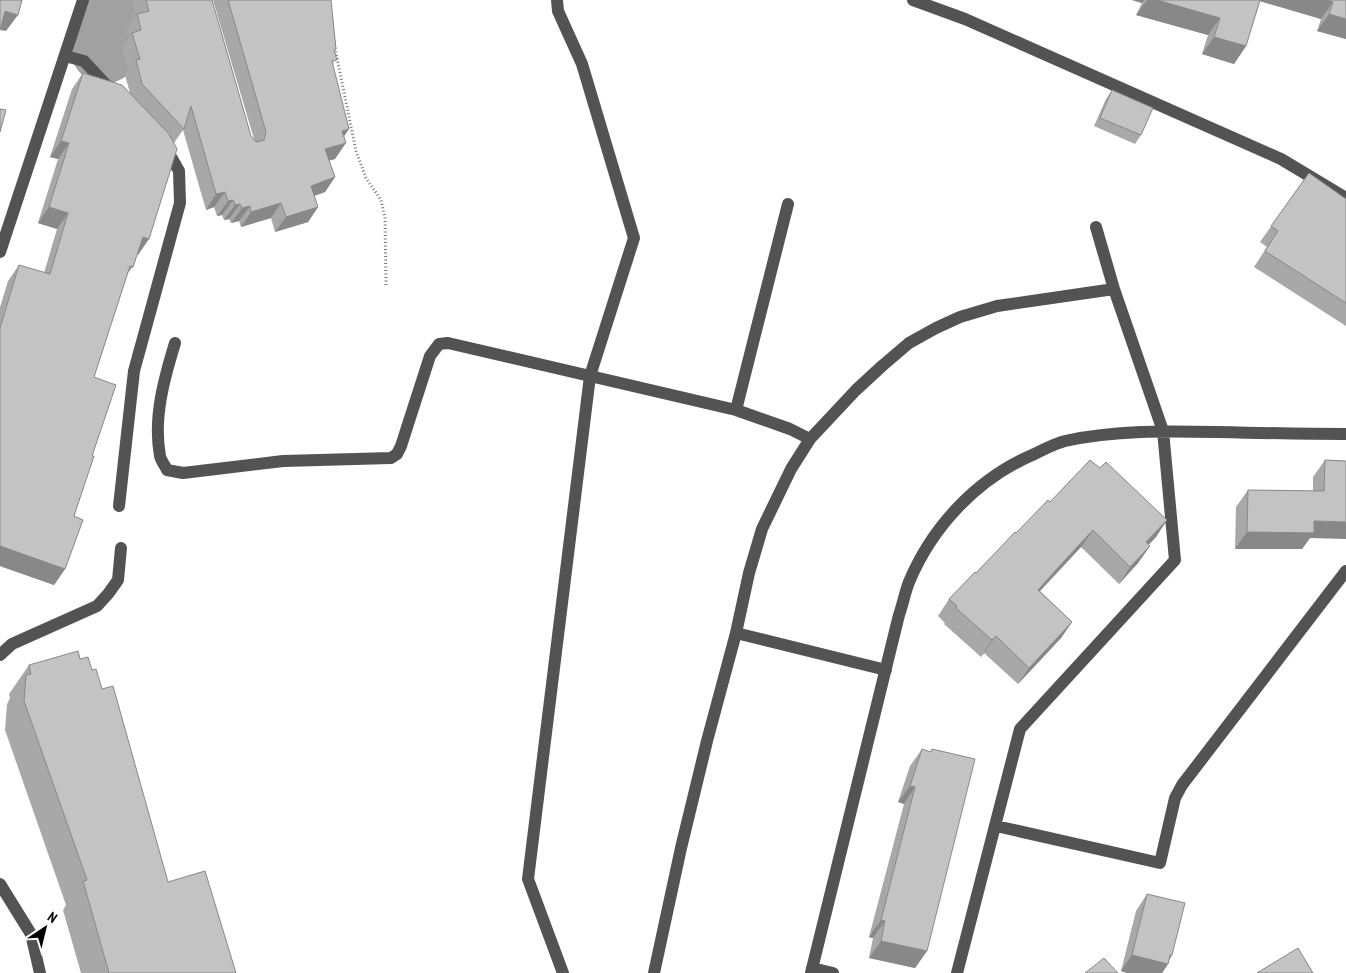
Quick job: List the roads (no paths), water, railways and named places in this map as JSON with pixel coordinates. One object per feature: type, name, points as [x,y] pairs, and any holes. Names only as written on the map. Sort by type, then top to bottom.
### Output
[{"type":"street","points":[[0,252],[83,0]]},
{"type":"street","points":[[557,0],[558,11],[582,64],[634,238],[590,376],[528,879],[563,973]]},
{"type":"street","points":[[913,0],[933,3],[1281,159],[1346,198]]},
{"type":"street","points":[[64,56],[84,61],[120,99]]},
{"type":"street","points":[[119,506],[134,371],[180,203],[179,171],[158,138]]},
{"type":"street","points":[[736,410],[788,204]]},
{"type":"street","points":[[957,973],[1020,729],[1174,560],[1163,431],[1114,289],[1096,228]]},
{"type":"street","points":[[654,973],[688,819],[736,633],[749,573],[762,529],[790,469],[810,439],[856,390],[882,366],[910,344],[936,328],[960,317],[997,306],[1114,289]]},
{"type":"street","points":[[175,343],[163,384],[158,428],[159,448],[160,458],[167,470],[184,473],[282,461],[391,458],[397,454],[401,446],[430,356],[439,344],[448,343],[485,350],[736,410],[790,429],[810,439]]},
{"type":"street","points":[[833,973],[812,971],[909,582],[925,552],[943,525],[979,487],[1022,460],[1063,442],[1099,435],[1163,431],[1346,434]]},
{"type":"street","points":[[0,655],[12,644],[97,606],[118,580],[122,548]]},
{"type":"street","points":[[996,826],[1160,863],[1175,798],[1182,785],[1346,571]]},
{"type":"street","points":[[736,633],[886,670]]},
{"type":"street","points":[[0,884],[31,934],[40,973]]},
{"type":"waterway","points":[[105,49],[118,0]]}]
